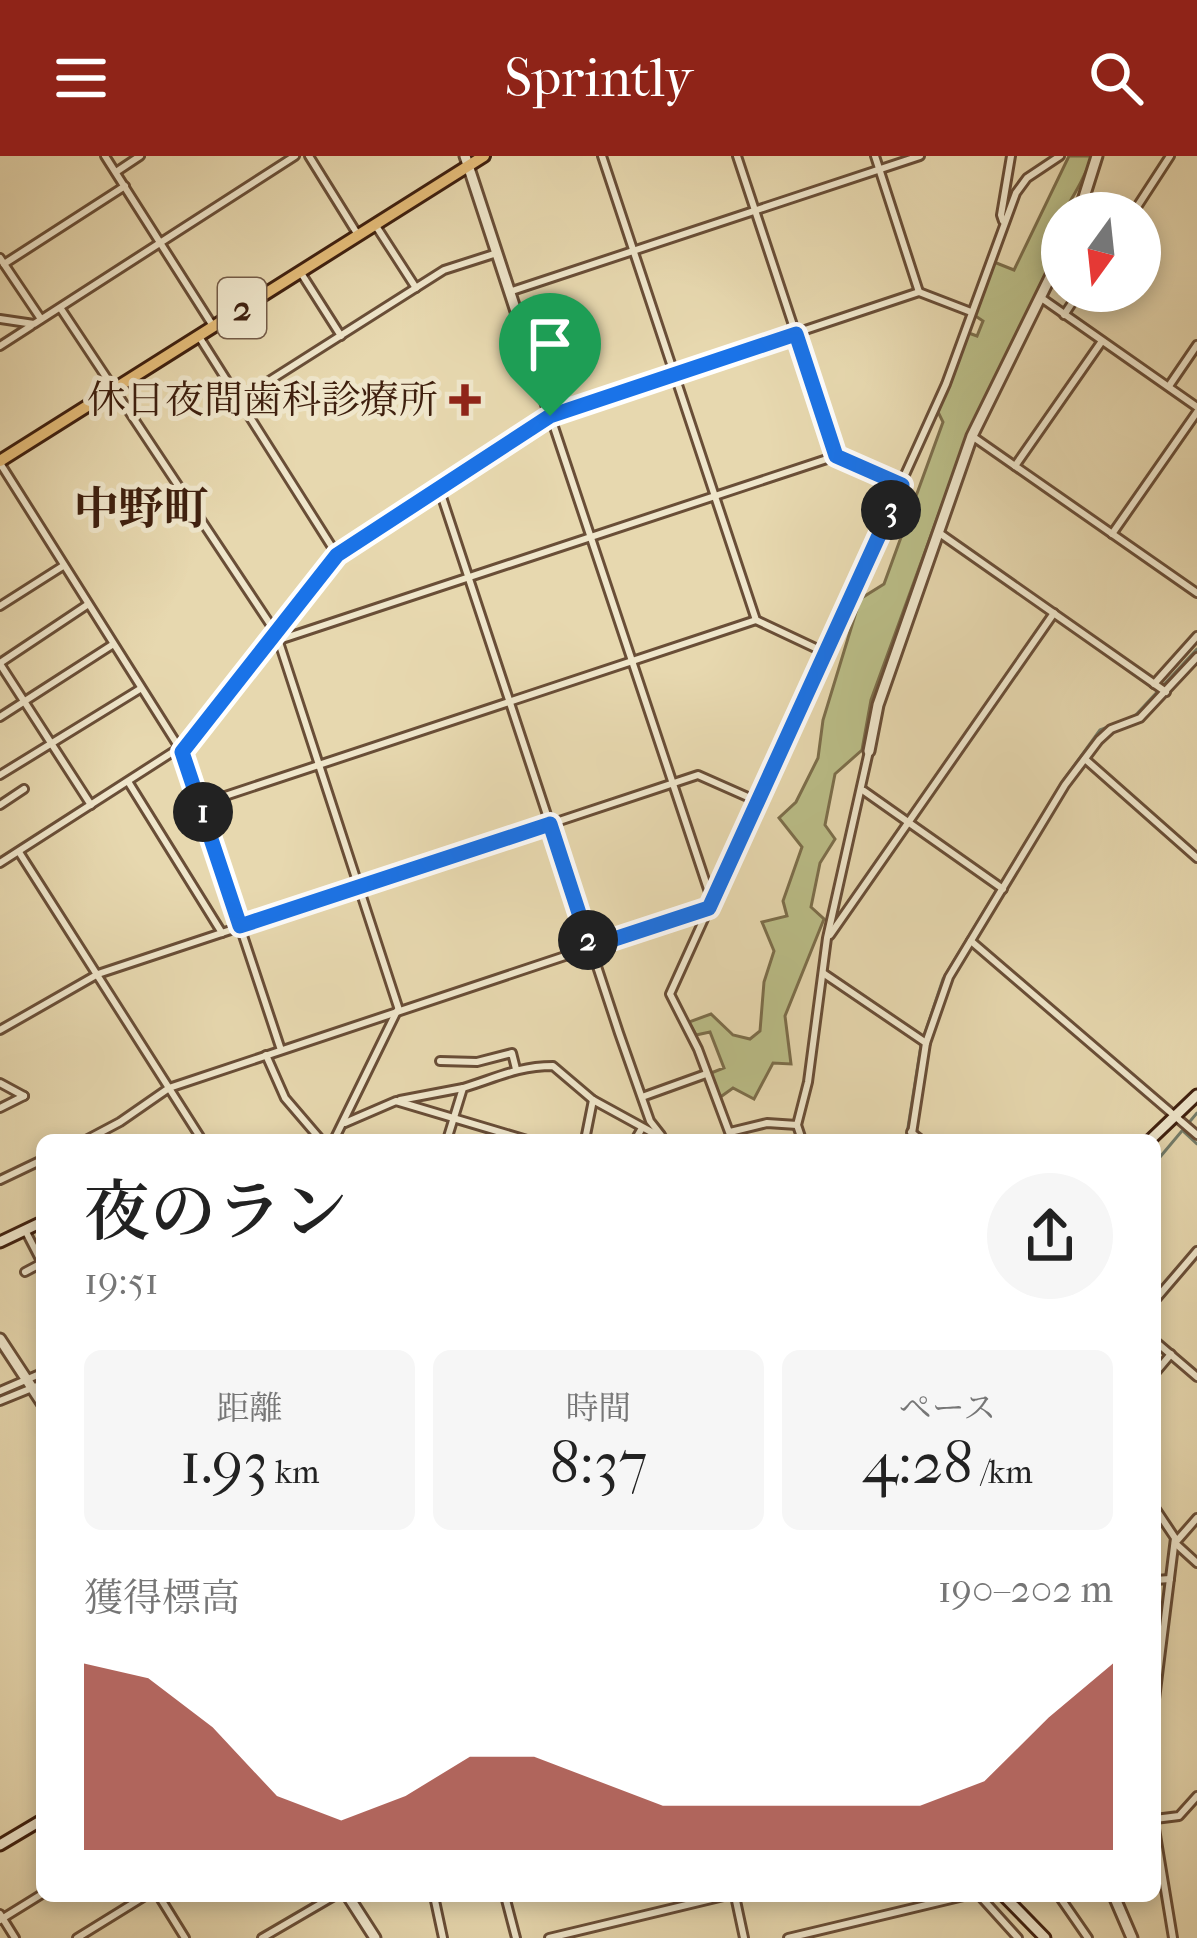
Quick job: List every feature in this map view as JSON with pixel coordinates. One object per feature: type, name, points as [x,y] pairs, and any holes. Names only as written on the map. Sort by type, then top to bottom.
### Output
[{"type":"main road","name":"2","points":[[0,462],[467,161],[484,156]]},
{"type":"street","points":[[105,156],[213,326]]},
{"type":"street","points":[[116,172],[140,156]]},
{"type":"street","points":[[0,346],[296,156]]},
{"type":"street","points":[[308,156],[358,235]]},
{"type":"street","points":[[602,156],[756,620]]},
{"type":"street","points":[[737,156],[836,456]]},
{"type":"street","points":[[875,156],[919,292]]},
{"type":"street","points":[[509,292],[920,156]]},
{"type":"street","points":[[1003,221],[1011,156]]},
{"type":"street","points":[[730,1134],[698,1048],[670,994],[946,384],[1003,221],[1022,183],[1060,156]]},
{"type":"street","points":[[1086,192],[1097,156]]},
{"type":"street","points":[[1147,192],[1170,156]]},
{"type":"street","points":[[467,161],[710,905]]},
{"type":"street","points":[[38,322],[2,261],[125,186]]},
{"type":"street","points":[[374,224],[416,289]]},
{"type":"street","points":[[239,400],[444,270],[497,253]]},
{"type":"street","points":[[300,271],[341,336]]},
{"type":"street","points":[[0,863],[181,750],[277,637],[337,555],[550,416],[919,292],[971,312]]},
{"type":"street","points":[[800,1134],[796,1125],[808,1082],[827,938],[878,705],[972,436],[1040,297],[1197,410],[1112,534]]},
{"type":"street","points":[[61,308],[277,637],[320,763],[398,1010],[338,1134]]},
{"type":"street","points":[[0,319],[38,322]]},
{"type":"street","points":[[198,335],[337,555]]},
{"type":"street","points":[[1016,466],[1102,341]]},
{"type":"street","points":[[1169,386],[1197,345]]},
{"type":"street","points":[[972,436],[1197,593]]},
{"type":"street","points":[[277,637],[836,456],[902,485]]},
{"type":"street","points":[[0,462],[181,750],[281,1049]]},
{"type":"street","points":[[439,488],[590,947],[642,1097],[661,1134]]},
{"type":"street","points":[[938,532],[1160,687]]},
{"type":"street","points":[[0,606],[64,566]]},
{"type":"street","points":[[87,605],[0,663],[92,805]]},
{"type":"street","points":[[827,938],[1054,613]]},
{"type":"street","points":[[201,804],[756,620],[827,654]]},
{"type":"street","points":[[911,1134],[922,1042],[945,986],[1000,887],[1106,732],[1136,722],[1197,636]]},
{"type":"street","points":[[0,716],[112,646]]},
{"type":"street","points":[[1160,687],[1197,658]]},
{"type":"street","points":[[0,775],[140,689]]},
{"type":"street","points":[[1085,759],[1197,858]]},
{"type":"street","points":[[0,1030],[98,974],[698,775],[759,802]]},
{"type":"street","points":[[128,781],[222,933]]},
{"type":"street","points":[[0,805],[24,789]]},
{"type":"street","points":[[862,790],[1000,887]]},
{"type":"street","points":[[19,852],[198,1134]]},
{"type":"street","points":[[98,1134],[170,1088],[710,905]]},
{"type":"street","points":[[970,941],[1187,1126],[1197,1095]]},
{"type":"street","points":[[823,973],[922,1042]]},
{"type":"street","points":[[440,1061],[469,1063],[512,1053],[516,1069]]},
{"type":"street","points":[[266,1054],[285,1098],[316,1134]]},
{"type":"street","points":[[345,1123],[396,1101],[485,1084],[516,1069],[553,1066],[593,1100],[655,1134]]},
{"type":"street","points":[[642,1097],[706,1074]]},
{"type":"street","points":[[0,1082],[24,1096],[0,1108]]},
{"type":"street","points":[[449,1134],[463,1088]]},
{"type":"street","points":[[586,1134],[593,1100]]},
{"type":"street","points":[[396,1101],[507,1134]]},
{"type":"street","points":[[737,1134],[767,1123],[796,1125]]},
{"type":"street","points":[[638,1134],[642,1128]]},
{"type":"street","points":[[0,1180],[36,1163]]},
{"type":"street","points":[[0,1242],[36,1225]]},
{"type":"street","points":[[25,1230],[36,1251]]},
{"type":"street","points":[[1161,1293],[1197,1251]]},
{"type":"street","points":[[25,1272],[36,1266]]},
{"type":"street","points":[[0,1339],[34,1384]]},
{"type":"street","points":[[1161,1346],[1197,1377]]},
{"type":"street","points":[[1161,1366],[1171,1354]]},
{"type":"street","points":[[0,1391],[34,1384]]},
{"type":"street","points":[[0,1402],[34,1384]]},
{"type":"street","points":[[1161,1516],[1175,1544],[1161,1626]]},
{"type":"street","points":[[1175,1544],[1197,1519]]},
{"type":"street","points":[[1175,1544],[1197,1563]]},
{"type":"street","points":[[1161,1580],[1170,1579]]},
{"type":"street","points":[[1161,1818],[1179,1816],[1197,1796]]},
{"type":"street","points":[[0,1845],[36,1824]]},
{"type":"street","points":[[1161,1877],[1173,1938]]},
{"type":"street","points":[[15,1938],[1,1918],[36,1898]]},
{"type":"street","points":[[77,1938],[135,1902]]},
{"type":"street","points":[[163,1902],[185,1938]]},
{"type":"street","points":[[262,1938],[324,1902]]},
{"type":"street","points":[[353,1902],[375,1938]]},
{"type":"street","points":[[435,1902],[443,1938]]},
{"type":"street","points":[[507,1902],[516,1938]]},
{"type":"street","points":[[549,1938],[699,1902]]},
{"type":"street","points":[[736,1902],[745,1938]]},
{"type":"street","points":[[788,1938],[939,1902]]},
{"type":"street","points":[[985,1902],[1016,1938]]},
{"type":"street","points":[[1010,1902],[1045,1938]]},
{"type":"street","points":[[1064,1902],[1088,1938]]},
{"type":"street","points":[[1117,1902],[1132,1938]]},
{"type":"green space","points":[[1069,156],[1092,156],[1075,192],[1052,192]]},
{"type":"green space","points":[[1041,214],[1041,284],[969,431],[871,700],[862,750],[835,774],[825,825],[835,839],[820,863],[811,907],[824,919],[785,1016],[791,1064],[773,1063],[754,1099],[733,1088],[719,1098],[711,1073],[724,1068],[710,1032],[696,1035],[689,1022],[711,1014],[733,1035],[750,1039],[760,1031],[764,982],[774,951],[762,922],[787,916],[783,901],[802,847],[779,818],[796,802],[818,758],[823,720],[860,599],[884,584],[943,422],[938,412],[966,332],[977,336],[983,321],[974,315],[994,262],[1014,270]]},
{"type":"waterway","points":[[1133,718],[1197,649]]},
{"type":"waterway","points":[[924,1036],[943,979],[1063,781],[1100,730],[1124,721]]},
{"type":"waterway","points":[[907,1134],[921,1045]]},
{"type":"waterway","points":[[1161,1156],[1197,1113]]},
{"type":"waterway","points":[[1184,1132],[1197,1144]]},
{"type":"waterway","points":[[0,1395],[26,1385]]},
{"type":"place","name":"休日夜間歯科診療所","points":[[465,400]]},
{"type":"district","name":"中野町","points":[[141,509]]},
{"type":"route","points":[[796,334],[836,456],[902,485],[709,908],[590,947],[550,824],[240,926],[182,752],[337,555],[550,416],[796,334]]}]
